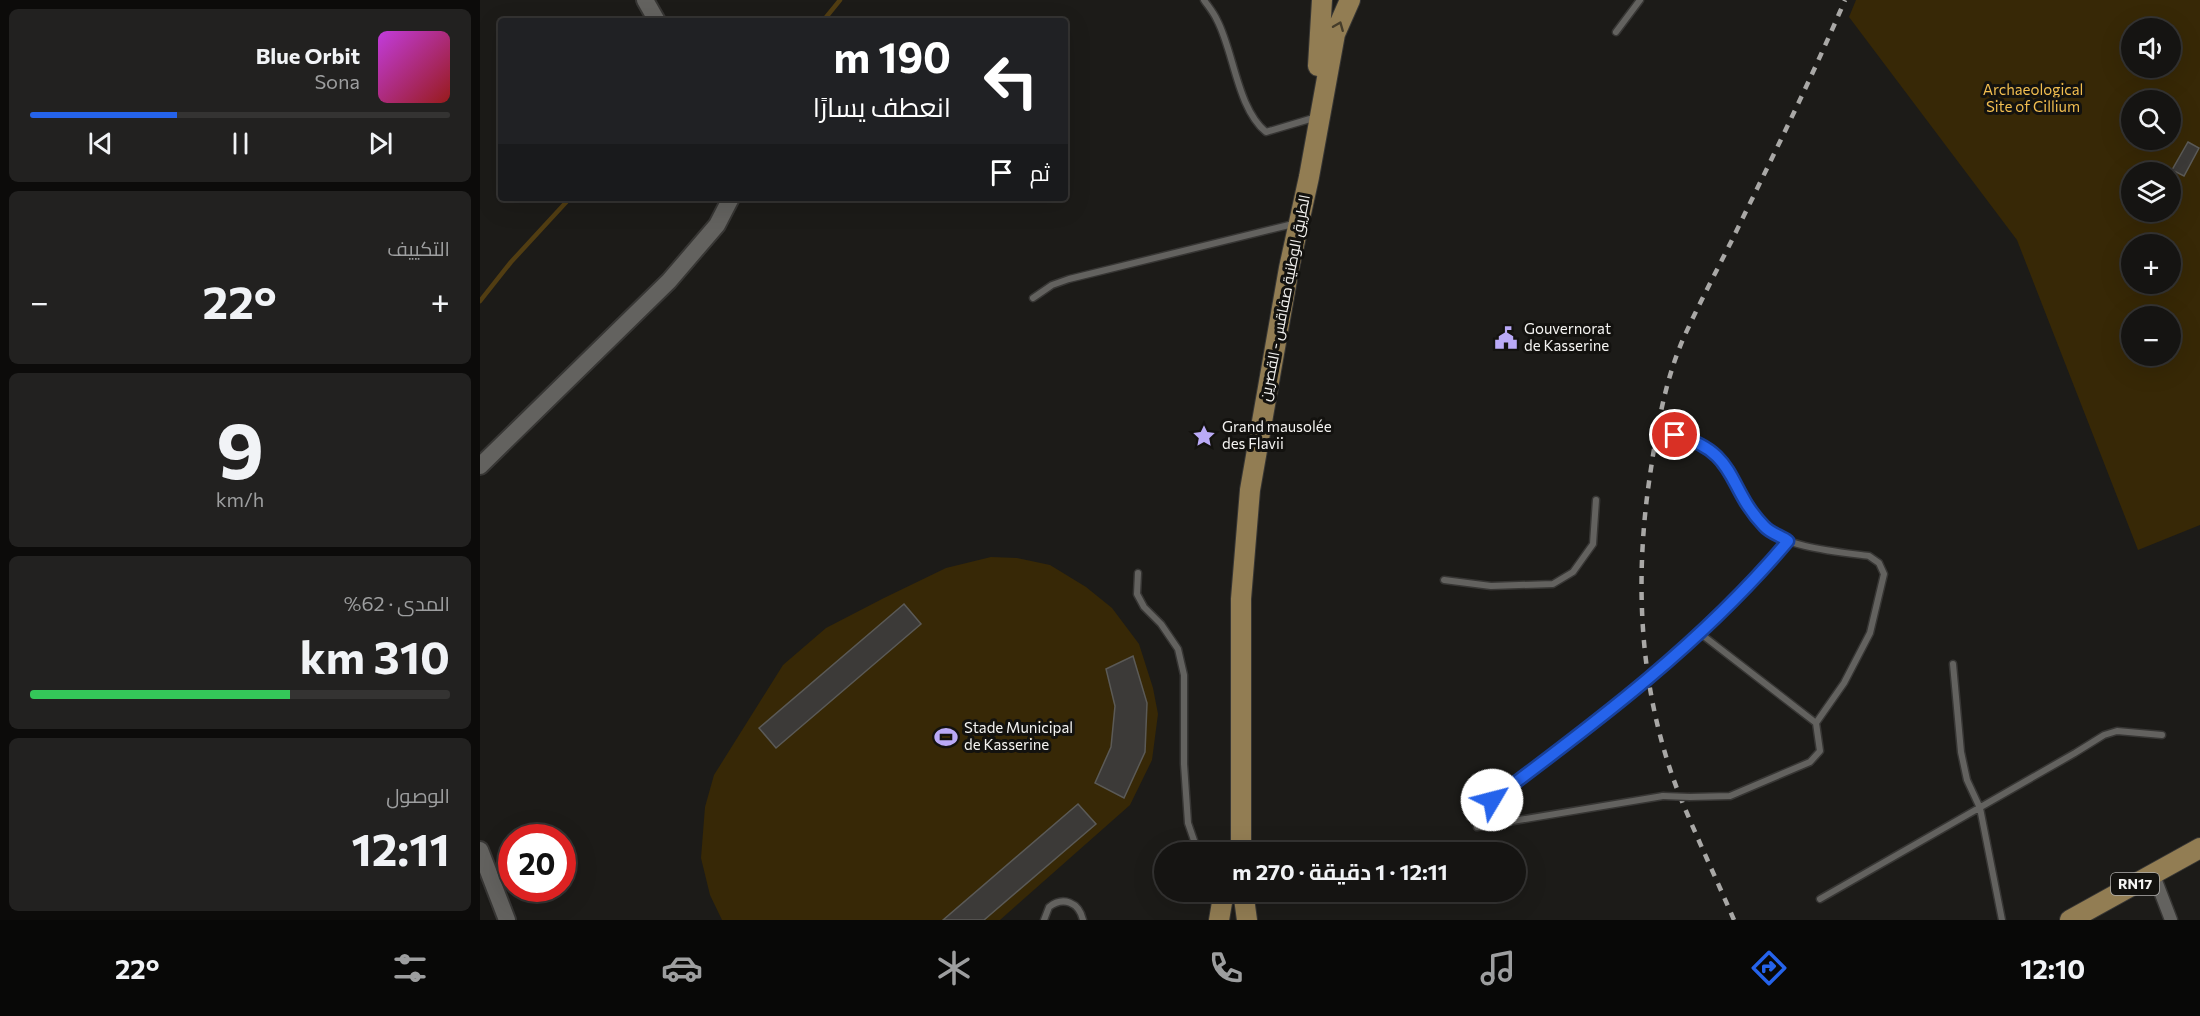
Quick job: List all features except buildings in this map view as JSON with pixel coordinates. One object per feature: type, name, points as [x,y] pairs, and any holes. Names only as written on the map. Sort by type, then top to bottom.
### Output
[{"type":"main road","name":"الطريق الوطنية صفاقس - القصرين","points":[[1227,842],[1231,582],[1244,442],[1303,167],[1317,80],[1322,0]]},
{"type":"main road","name":"الطريق الوطنية صفاقس - القصرين","points":[[1240,842],[1241,599],[1250,490],[1287,279],[1309,177],[1335,34],[1350,0]]},
{"type":"main road","name":"RN17","points":[[2070,920],[2200,848]]},
{"type":"main road","points":[[1219,920],[1225,902]]},
{"type":"main road","points":[[1235,902],[1247,920]]},
{"type":"street","points":[[645,0],[655,18]]},
{"type":"street","points":[[480,466],[669,281],[717,225],[729,201]]},
{"type":"street","points":[[480,850],[507,920]]},
{"type":"street","points":[[2153,873],[2171,920]]},
{"type":"lane","points":[[1204,0],[1218,21],[1237,80],[1257,125],[1266,132],[1310,118]]},
{"type":"lane","points":[[1616,32],[1640,0]]},
{"type":"lane","points":[[1033,298],[1052,285],[1069,279],[1289,225]]},
{"type":"lane","points":[[1477,827],[1664,796],[1730,796],[1810,762],[1820,751],[1816,723],[1844,682],[1870,633],[1884,574],[1879,563],[1869,556],[1788,541],[1765,528],[1749,507],[1728,469],[1716,453],[1695,441],[1675,435]]},
{"type":"lane","points":[[1444,580],[1491,586],[1553,584],[1573,572],[1593,544],[1596,501]]},
{"type":"lane","points":[[1473,814],[1587,729],[1653,676],[1701,634],[1788,541]]},
{"type":"lane","points":[[1138,573],[1137,594],[1144,607],[1161,624],[1178,649],[1184,675],[1184,764],[1188,823],[1195,842]]},
{"type":"lane","points":[[1701,634],[1816,723]]},
{"type":"lane","points":[[1953,664],[1961,752],[1967,780],[1980,808],[2002,920]]},
{"type":"lane","points":[[1820,898],[2104,735],[2117,731],[2162,735]]},
{"type":"lane","points":[[1044,920],[1049,907],[1061,901],[1074,904],[1079,909],[1083,920]]},
{"type":"green space","name":"Archaeological Site of Cillium","points":[[1856,0],[2200,0],[2200,525],[2138,550],[2017,240],[1849,17]]},
{"type":"green space","name":"Stade Municipal de Kasserine","points":[[991,557],[1017,558],[1050,565],[1086,587],[1112,608],[1139,644],[1153,688],[1158,714],[1152,760],[1130,805],[1000,920],[722,920],[710,895],[701,858],[705,807],[714,775],[783,665],[826,628],[946,568]]},
{"type":"waterway","points":[[825,18],[840,0]]},
{"type":"waterway","points":[[480,301],[511,262],[567,201]]},
{"type":"railway","points":[[1734,920],[1679,794],[1655,716],[1648,676],[1642,596],[1645,515],[1659,422],[1677,353],[1790,121],[1845,0]]},
{"type":"place","name":"Gouvernorat de Kasserine","points":[[1506,338]]},
{"type":"place","name":"Grand mausolée des Flavii","points":[[1204,436]]},
{"type":"place","name":"Stade Municipal de Kasserine","points":[[946,737]]},
{"type":"route","points":[[1492,800],[1653,676],[1701,634],[1788,541],[1765,528],[1749,507],[1728,469],[1716,453],[1695,441],[1675,435]]}]
